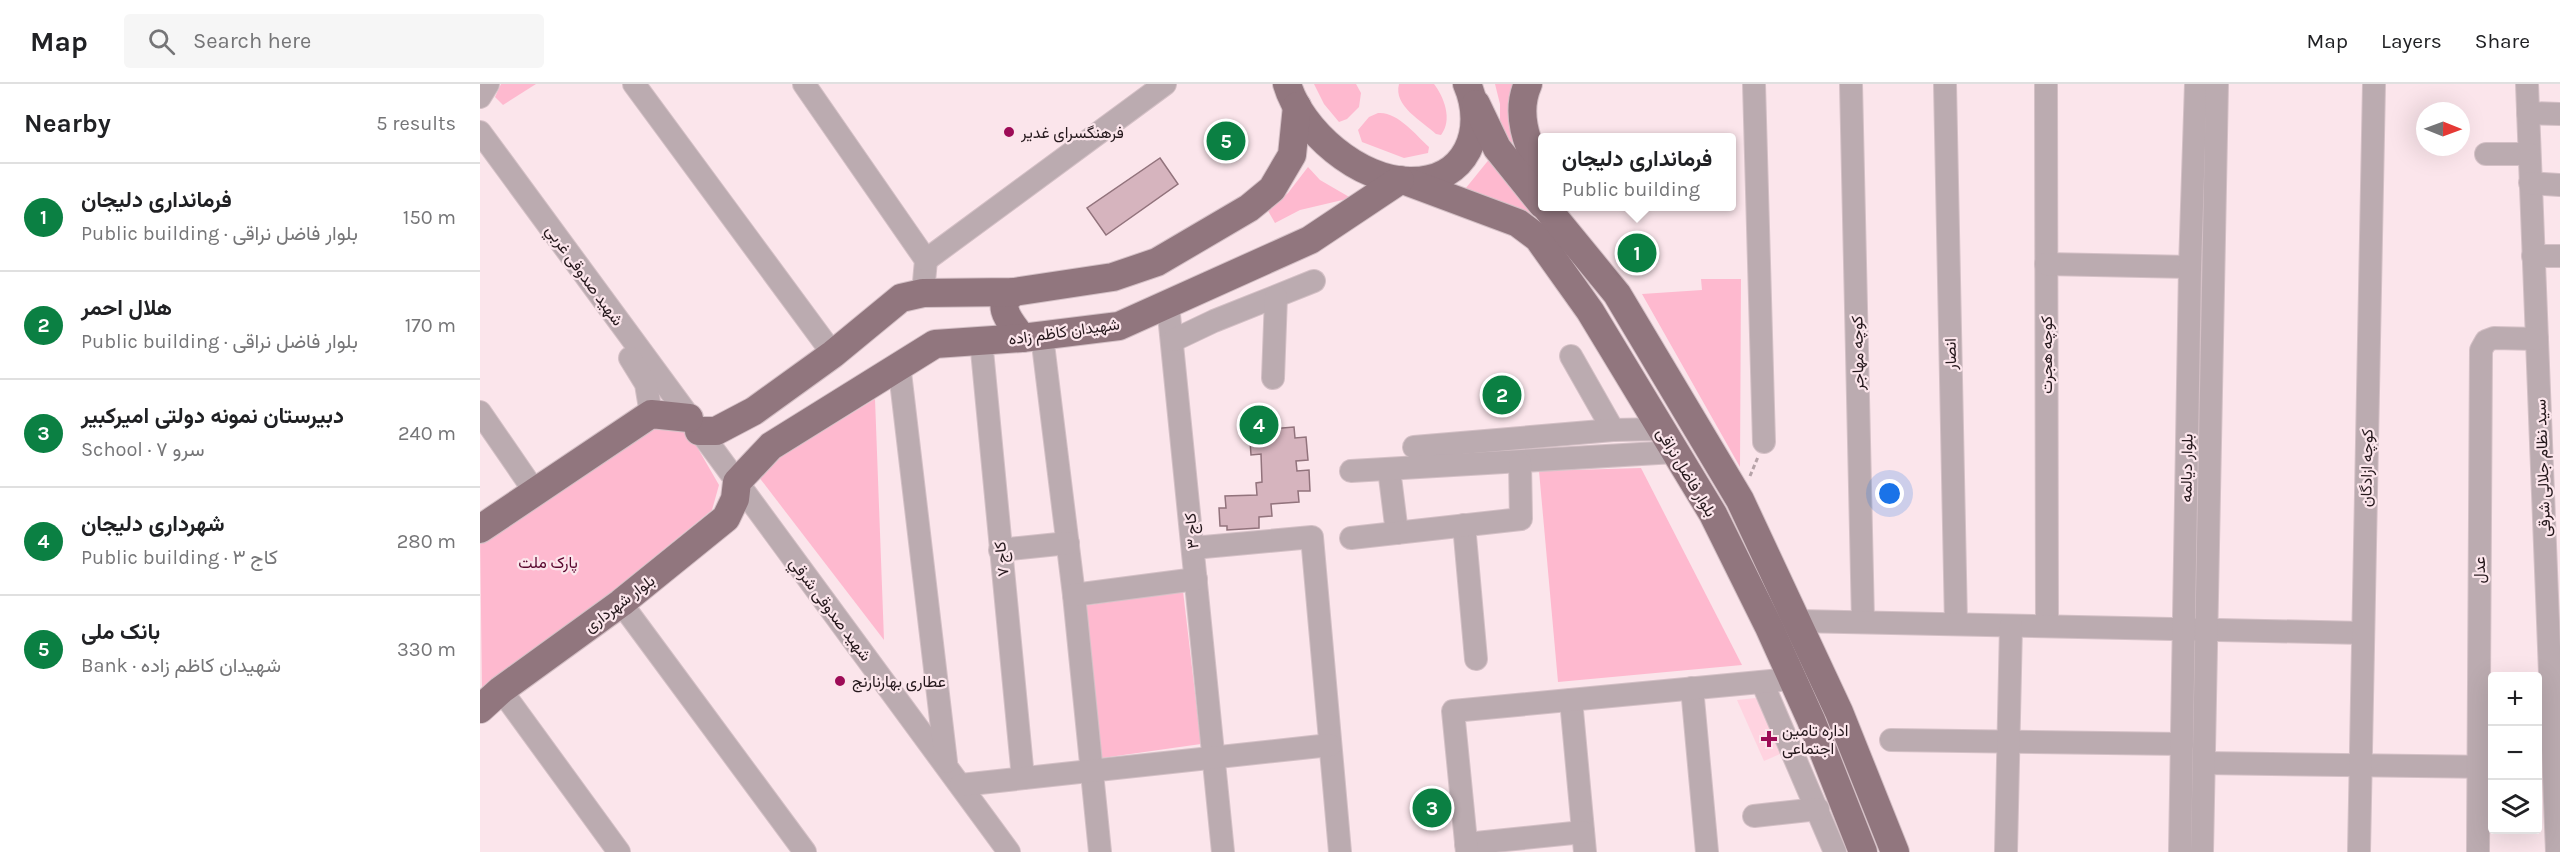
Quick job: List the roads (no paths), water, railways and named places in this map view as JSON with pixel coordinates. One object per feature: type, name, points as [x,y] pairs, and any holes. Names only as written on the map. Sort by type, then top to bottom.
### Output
[{"type":"main road","points":[[1528,84],[1523,120],[1530,151],[1538,164]]},
{"type":"main road","points":[[1404,181],[1430,180],[1455,167],[1460,161],[1471,146],[1472,90]]},
{"type":"main road","name":"بلوار فاضل نراقی","points":[[1472,90],[1497,147],[1538,198]]},
{"type":"main road","points":[[480,529],[651,414],[717,431],[754,411],[833,354],[901,298],[923,293],[1014,292],[1113,277],[1157,262],[1249,208],[1272,189],[1292,155],[1286,93]]},
{"type":"main road","name":"بلوار فاضل نراقی","points":[[1286,93],[1323,141],[1347,159],[1377,174],[1404,181],[1518,223],[1538,238],[1590,311],[1713,514],[1792,679],[1863,852]]},
{"type":"main road","name":"شهیدان کاظم زاده","points":[[737,482],[771,446],[899,364],[935,344],[1032,337],[1119,326],[1310,240],[1404,181]]},
{"type":"main road","name":"بلوار فاضل نراقی","points":[[1549,211],[1617,294],[1740,500],[1839,712],[1895,852]]},
{"type":"main road","points":[[1566,211],[1617,294]]},
{"type":"main road","points":[[1014,292],[1005,300],[1004,312],[1032,337]]},
{"type":"main road","name":"بلوار شهرداری","points":[[480,709],[501,690],[621,603],[726,518],[735,500],[737,482]]},
{"type":"street","points":[[480,97],[488,84]]},
{"type":"street","points":[[634,84],[833,354]]},
{"type":"street","points":[[804,84],[926,260],[923,293]]},
{"type":"street","points":[[926,260],[1165,84]]},
{"type":"street","points":[[1754,84],[1764,441]]},
{"type":"street","name":"کوچه مهاجر","points":[[1851,84],[1863,621]]},
{"type":"street","name":"انصار","points":[[1945,84],[1956,624]]},
{"type":"street","name":"کوچه هجرت","points":[[2046,84],[2047,626]]},
{"type":"street","name":"بلوار دیالمه","points":[[2180,852],[2190,267],[2196,84]]},
{"type":"street","name":"بلوار دیالمه","points":[[2202,852],[2217,84]]},
{"type":"street","name":"کوچه ازادگان","points":[[2359,852],[2374,84]]},
{"type":"street","name":"سید نظام جلالی شرقی","points":[[2527,84],[2537,339],[2551,472],[2555,697],[2546,767],[2557,852]]},
{"type":"street","points":[[2528,113],[2560,114]]},
{"type":"street","name":"شهید صدوقی غربي","points":[[480,132],[737,482]]},
{"type":"street","points":[[2486,154],[2529,154]]},
{"type":"street","points":[[2530,183],[2560,185]]},
{"type":"street","points":[[2533,256],[2560,256]]},
{"type":"street","points":[[2046,264],[2190,267]]},
{"type":"street","points":[[1174,340],[1214,321],[1314,281]]},
{"type":"street","points":[[1273,378],[1276,297]]},
{"type":"street","name":"کاج ۳","points":[[1168,305],[1174,340],[1223,852]]},
{"type":"street","points":[[628,333],[630,357],[646,384],[651,414]]},
{"type":"street","points":[[1032,337],[1068,543],[1100,852]]},
{"type":"street","name":"عدل","points":[[2478,852],[2485,766],[2481,350],[2486,341],[2494,338],[2537,339]]},
{"type":"street","name":"کاج ۷","points":[[981,340],[1023,778]]},
{"type":"street","points":[[1571,356],[1613,430]]},
{"type":"street","points":[[899,364],[946,764]]},
{"type":"street","points":[[480,412],[535,492]]},
{"type":"street","points":[[1414,447],[1613,430],[1668,440]]},
{"type":"street","points":[[1351,471],[1520,463],[1668,440]]},
{"type":"street","points":[[1352,538],[1521,519],[1520,463]]},
{"type":"street","points":[[1389,469],[1397,533]]},
{"type":"street","name":"شهید صدوقی شرقي","points":[[737,482],[1009,852]]},
{"type":"street","points":[[1464,525],[1476,659]]},
{"type":"street","points":[[1193,548],[1312,537],[1340,852]]},
{"type":"street","points":[[1000,550],[1068,543]]},
{"type":"street","points":[[1074,595],[1196,579]]},
{"type":"street","points":[[621,603],[805,852]]},
{"type":"street","points":[[1797,621],[2363,633]]},
{"type":"street","points":[[2006,852],[2011,626]]},
{"type":"street","points":[[1571,700],[1584,842],[1466,848],[1453,711],[1792,679]]},
{"type":"street","points":[[1762,682],[1835,852]]},
{"type":"street","points":[[1692,688],[1707,852]]},
{"type":"street","points":[[501,690],[619,852]]},
{"type":"street","points":[[1891,740],[2182,744]]},
{"type":"street","points":[[961,785],[1330,745]]},
{"type":"street","points":[[2204,763],[2485,766]]},
{"type":"street","points":[[1754,816],[1818,809]]},
{"type":"street","points":[[1845,852],[1852,825]]},
{"type":"place","name":"فرهنگسرای غدیر","points":[[1009,132]]},
{"type":"place","name":"بانک ملی","points":[[1226,141]]},
{"type":"place","name":"فرمانداری دلیجان","points":[[1637,253]]},
{"type":"place","name":"هلال احمر","points":[[1502,395]]},
{"type":"place","name":"شهرداری دلیجان","points":[[1259,425]]},
{"type":"place","name":"عطاری بهارنارنج","points":[[840,681]]},
{"type":"place","name":"اداره تامین اجتماعی","points":[[1769,739]]},
{"type":"place","name":"دبیرستان نمونه دولتی امیرکبیر","points":[[1432,808]]},
{"type":"park label","name":"پارک ملت","points":[[548,562]]}]
